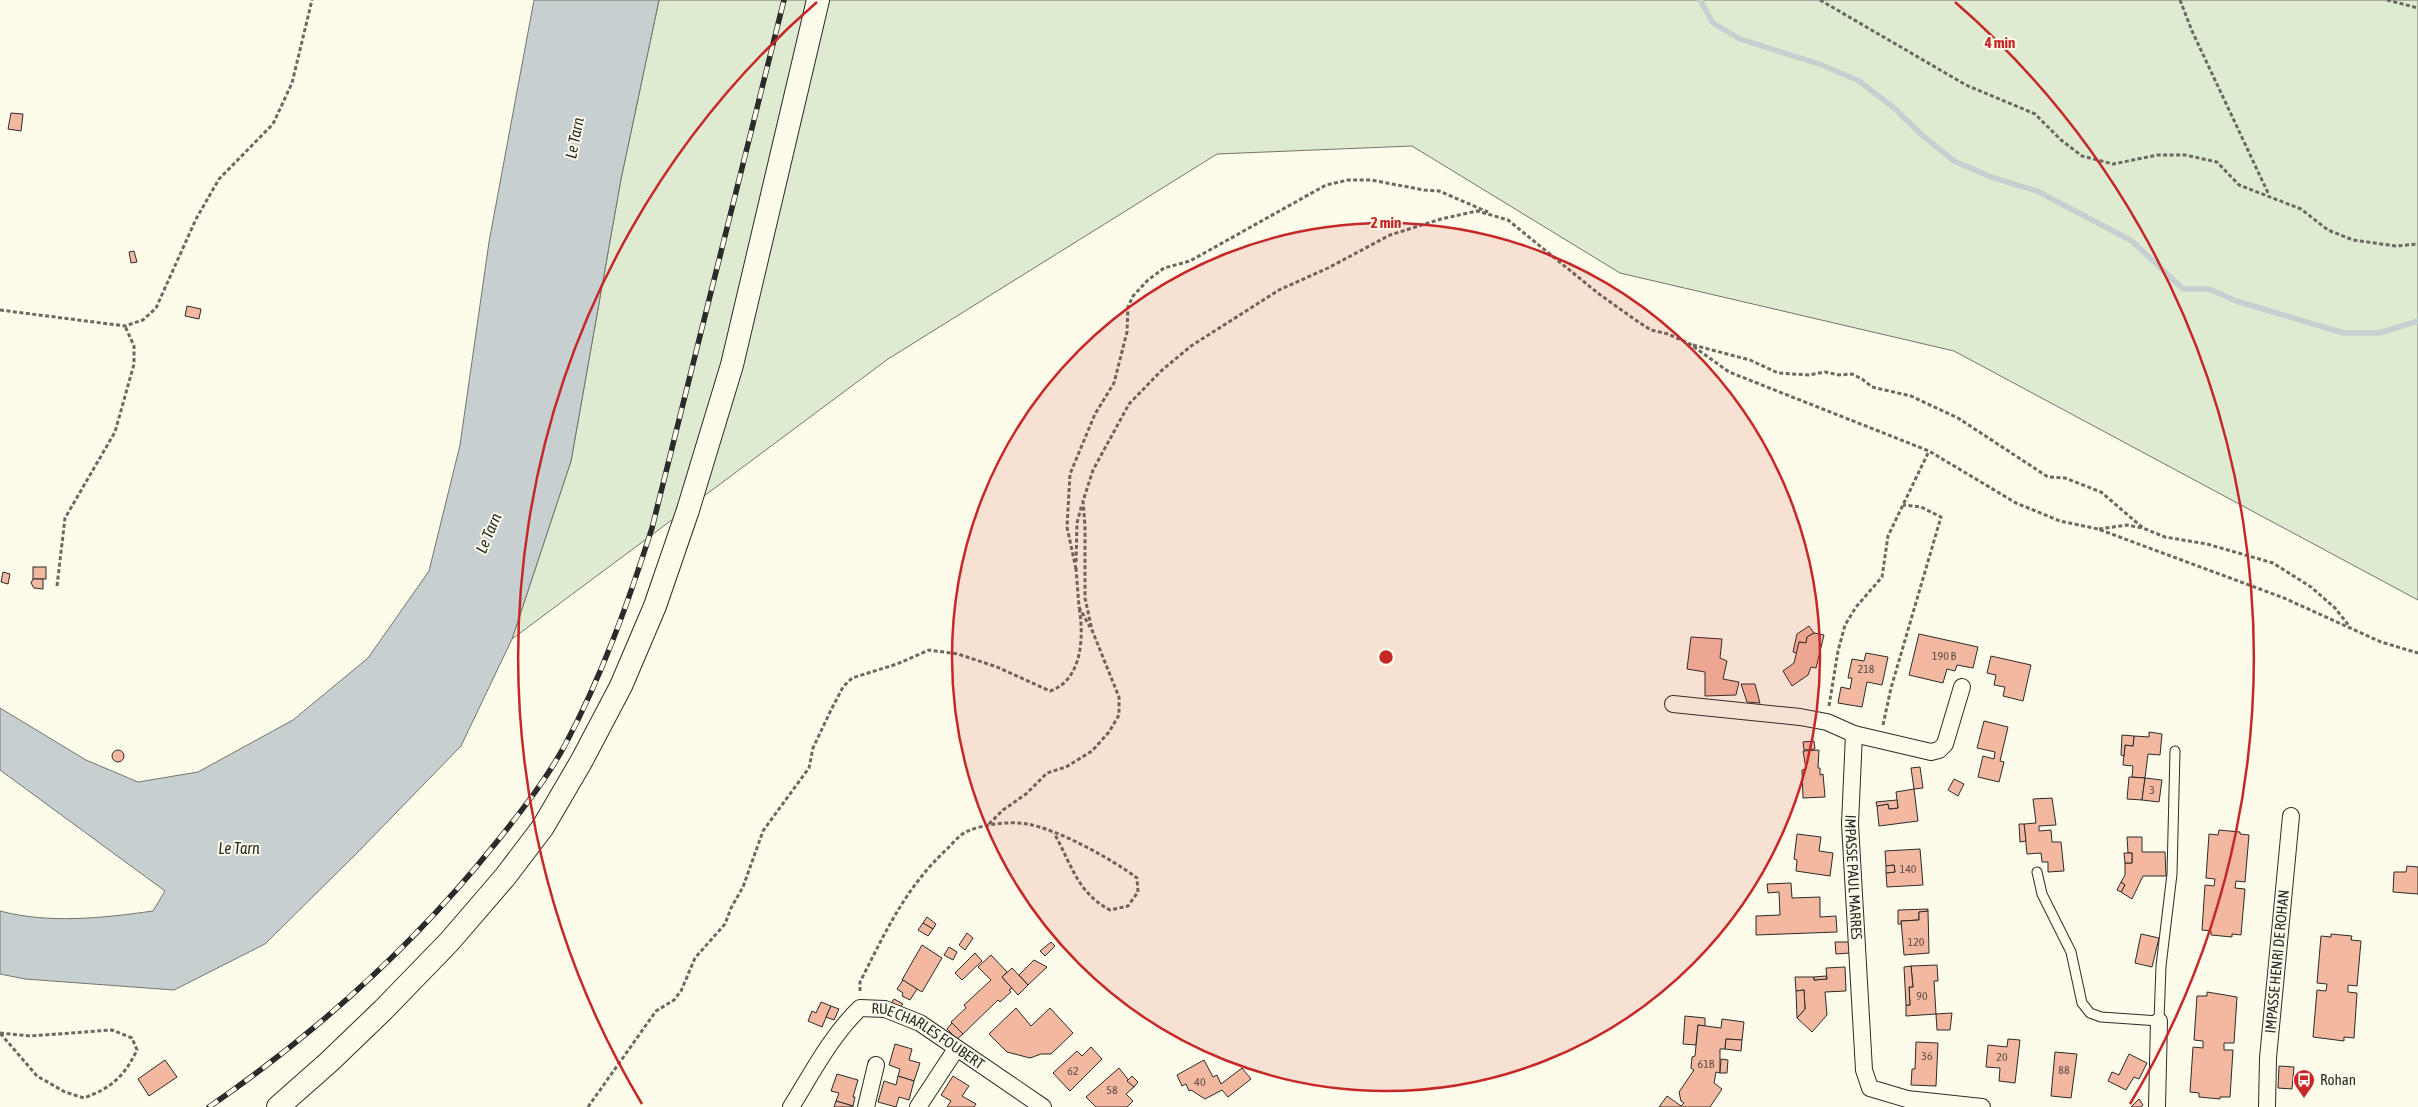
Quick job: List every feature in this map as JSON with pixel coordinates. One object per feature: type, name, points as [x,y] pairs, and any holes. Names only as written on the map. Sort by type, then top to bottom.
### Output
[{"type":"main road","points":[[278,1107],[329,1062],[383,1010],[449,942],[505,877],[543,826],[581,762],[621,686],[655,606],[688,510],[732,365],[818,0]]},
{"type":"street","points":[[1673,704],[1800,717],[1826,722],[1854,734],[1931,752],[1939,750],[1945,744],[1962,687]]},
{"type":"street","name":"IMPASSE PAUL MARRES","points":[[1854,734],[1850,824],[1864,1070],[1870,1088],[1907,1099],[1982,1107]]},
{"type":"street","name":"IMPASSE HENRI DE ROHAN","points":[[2267,1107],[2268,1058],[2291,816]]},
{"type":"street","name":"RUE CHARLES FOUBERT","points":[[791,1107],[845,1022],[860,1008],[885,1009],[920,1023],[1043,1107]]},
{"type":"street","points":[[2157,1107],[2159,1022]]},
{"type":"street","points":[[918,1107],[956,1049]]},
{"type":"street","points":[[866,1107],[876,1065]]},
{"type":"lane","points":[[2037,872],[2042,894],[2072,952],[2082,1003],[2090,1014],[2101,1017],[2132,1018],[2159,1022],[2161,966],[2172,874],[2175,751]]},
{"type":"path","points":[[0,310],[125,326],[143,320],[156,308],[172,278],[196,219],[219,179],[274,124],[292,83],[312,0]]},
{"type":"path","points":[[1820,0],[1966,85],[2034,114],[2061,140],[2082,156],[2113,164],[2158,155],[2185,155],[2217,162],[2239,186],[2269,195],[2301,210],[2328,230],[2352,240],[2396,246],[2418,244]]},
{"type":"path","points":[[2180,0],[2192,31],[2269,195]]},
{"type":"path","points":[[2386,0],[2418,8]]},
{"type":"path","points":[[1076,570],[1067,527],[1070,474],[1095,414],[1114,383],[1127,332],[1128,307],[1133,296],[1148,280],[1164,268],[1190,261],[1326,185],[1348,180],[1371,180],[1439,191],[1508,220],[1599,294],[1652,330],[1668,334],[1690,344],[1750,360],[1778,373],[1810,375],[1825,372],[1839,375],[1852,374],[1872,387],[1911,396],[1958,418],[2048,477],[2065,478],[2101,492],[2143,528]]},
{"type":"path","points":[[588,1107],[656,1011],[674,1000],[681,991],[695,958],[725,924],[743,887],[763,831],[809,768],[813,748],[830,710],[843,687],[852,678],[897,664],[929,650],[958,654],[989,664],[1050,691],[1060,688],[1070,678],[1076,663],[1082,626],[1076,570],[1077,523],[1083,501],[1098,461],[1129,404],[1161,371],[1191,346],[1279,290],[1328,268],[1390,235],[1441,219],[1477,211],[1493,214]]},
{"type":"path","points":[[57,586],[66,518],[115,432],[134,364],[134,346],[125,326]]},
{"type":"path","points":[[1690,344],[1729,372],[1929,451],[2016,502],[2060,521],[2098,529],[2284,598],[2381,642],[2418,654]]},
{"type":"path","points":[[1826,722],[1838,651],[1845,625],[1856,606],[1882,577],[1888,536],[1929,451]]},
{"type":"path","points":[[1083,501],[1086,526],[1085,598],[1092,630]]},
{"type":"path","points":[[1880,740],[1891,688],[1941,517],[1921,508],[1903,505]]},
{"type":"path","points":[[2098,529],[2127,526],[2143,528],[2165,537],[2207,544],[2273,563],[2312,587],[2335,608],[2350,628]]},
{"type":"path","points":[[989,824],[1003,810],[1026,794],[1047,773],[1066,766],[1092,751],[1109,732],[1119,715],[1119,697],[1092,630],[1079,606]]},
{"type":"path","points":[[860,1008],[860,982],[908,892],[939,856],[966,832],[989,824],[1027,824],[1054,834],[1117,864],[1137,878],[1138,892],[1128,906],[1110,910],[1094,902],[1068,866],[1065,851],[1054,834]]},
{"type":"path","points":[[112,1030],[132,1038],[137,1050],[129,1066],[106,1090],[84,1098],[65,1092],[37,1076],[0,1033],[30,1036],[112,1030]]},
{"type":"green space","points":[[659,0],[2418,0],[2418,600],[1954,351],[1620,273],[1412,146],[1217,154],[888,359],[512,639],[571,461],[621,179]]},
{"type":"water","name":"Le Tarn","points":[[534,0],[659,0],[621,179],[571,461],[512,639],[461,746],[265,944],[174,990],[25,979],[0,974],[0,911],[57,919],[96,918],[134,914],[153,911],[165,891],[0,770],[0,708],[86,760],[138,782],[198,772],[293,720],[368,658],[429,571],[460,445],[489,242]]},
{"type":"building","points":[[11,113],[23,114],[21,131],[8,129]]},
{"type":"building","points":[[134,251],[137,262],[131,263],[129,252]]},
{"type":"building","points":[[187,306],[201,309],[199,319],[185,316]]},
{"type":"building","points":[[33,567],[46,567],[46,579],[33,579]]},
{"type":"building","points":[[3,572],[10,574],[8,584],[1,582]]},
{"type":"building","points":[[33,579],[43,579],[43,589],[34,588],[31,583]]},
{"type":"building","points":[[1809,626],[1814,633],[1807,637],[1806,643],[1799,642],[1797,653],[1793,652],[1797,634]]},
{"type":"building","points":[[1814,633],[1824,635],[1816,668],[1811,667],[1808,675],[1792,686],[1783,671],[1794,663],[1799,642],[1806,643],[1807,637]]},
{"type":"building","points":[[1919,634],[1978,647],[1973,668],[1957,665],[1955,671],[1947,669],[1943,683],[1909,675]]},
{"type":"building","points":[[1691,637],[1722,639],[1720,658],[1727,661],[1723,679],[1739,682],[1736,695],[1705,696],[1705,672],[1687,669]]},
{"type":"building","points":[[1866,653],[1888,657],[1882,685],[1867,682],[1862,707],[1838,703],[1841,687],[1850,689],[1852,678],[1848,678],[1852,659],[1864,661]]},
{"type":"building","points":[[1991,656],[2031,665],[2023,701],[2003,696],[2005,687],[1994,685],[1996,675],[1987,673]]},
{"type":"building","points":[[1741,684],[1755,684],[1760,703],[1747,702]]},
{"type":"building","points":[[1984,721],[2008,727],[2000,761],[2004,762],[1999,782],[1978,777],[1983,756],[1994,759],[1995,752],[1977,748]]},
{"type":"building","points":[[2149,732],[2162,734],[2160,755],[2148,754],[2145,778],[2132,777],[2133,766],[2123,765],[2125,745],[2133,746],[2134,736],[2149,737]]},
{"type":"building","points":[[2122,735],[2134,736],[2133,746],[2125,745],[2124,756],[2121,755]]},
{"type":"building","points":[[1814,741],[1815,749],[1804,750],[1803,742]]},
{"type":"building","points":[[116,750],[120,750],[124,756],[120,762],[116,762],[112,758],[112,754]]},
{"type":"building","points":[[1819,750],[1818,768],[1820,768],[1820,775],[1823,774],[1825,797],[1803,798],[1802,770],[1806,769],[1803,751]]},
{"type":"building","points":[[1920,767],[1923,788],[1914,789],[1911,768]]},
{"type":"building","points":[[2129,777],[2145,778],[2142,800],[2127,799]]},
{"type":"building","points":[[2145,778],[2162,780],[2159,802],[2142,800]]},
{"type":"building","points":[[1954,779],[1964,784],[1958,796],[1948,790]]},
{"type":"building","points":[[1914,789],[1918,821],[1879,826],[1877,806],[1888,804],[1889,809],[1898,808],[1896,792]]},
{"type":"building","points":[[2052,798],[2056,825],[2039,826],[2039,831],[2051,830],[2052,842],[2061,842],[2064,871],[2048,872],[2048,862],[2042,862],[2041,853],[2027,854],[2024,824],[2036,823],[2033,799]]},
{"type":"building","points":[[1897,800],[1898,808],[1889,809],[1888,804],[1877,806],[1876,802]]},
{"type":"building","points":[[2019,824],[2024,824],[2026,841],[2020,842]]},
{"type":"building","points":[[2219,830],[2249,835],[2245,882],[2236,881],[2235,888],[2245,889],[2241,935],[2232,934],[2232,937],[2211,935],[2211,931],[2202,930],[2205,885],[2214,886],[2215,879],[2206,878],[2209,834],[2218,835]]},
{"type":"building","points":[[1797,834],[1821,837],[1819,851],[1833,853],[1830,876],[1796,871],[1797,860],[1794,859]]},
{"type":"building","points":[[2127,837],[2142,837],[2142,852],[2165,852],[2166,876],[2143,876],[2132,899],[2121,892],[2125,885],[2121,882],[2125,875],[2125,863],[2132,863],[2132,853],[2128,853]]},
{"type":"building","points":[[1920,849],[1923,885],[1887,887],[1886,873],[1895,872],[1894,865],[1886,866],[1885,851]]},
{"type":"building","points":[[2124,853],[2132,853],[2132,863],[2125,863]]},
{"type":"building","points":[[1894,865],[1895,872],[1886,873],[1886,866]]},
{"type":"building","points":[[2407,866],[2418,867],[2418,894],[2393,892],[2394,872],[2406,872]]},
{"type":"building","points":[[2121,882],[2125,885],[2121,892],[2117,890]]},
{"type":"building","points":[[1791,883],[1792,898],[1820,897],[1820,917],[1836,916],[1837,932],[1756,935],[1756,916],[1780,915],[1779,892],[1768,893],[1767,884]]},
{"type":"building","points":[[1928,909],[1928,911],[1919,912],[1919,920],[1901,921],[1902,924],[1898,924],[1898,910]]},
{"type":"building","points":[[1928,911],[1929,953],[1904,955],[1901,921],[1919,920],[1919,912]]},
{"type":"building","points":[[927,917],[936,924],[933,929],[923,923]]},
{"type":"building","points":[[923,923],[933,929],[928,936],[918,930]]},
{"type":"building","points":[[967,933],[973,938],[965,950],[959,945]]},
{"type":"building","points":[[2141,934],[2159,938],[2152,967],[2135,963]]},
{"type":"building","points":[[2331,934],[2352,936],[2351,940],[2361,941],[2357,986],[2348,985],[2348,992],[2357,993],[2354,1038],[2344,1037],[2344,1041],[2313,1037],[2317,990],[2326,991],[2327,984],[2317,983],[2321,936],[2331,937]]},
{"type":"building","points":[[1051,942],[1055,946],[1045,956],[1040,951]]},
{"type":"building","points":[[1835,942],[1849,942],[1850,953],[1836,954]]},
{"type":"building","points":[[922,945],[942,958],[922,992],[902,980]]},
{"type":"building","points":[[949,947],[957,952],[953,960],[944,955]]},
{"type":"building","points":[[975,953],[982,961],[962,980],[955,973]]},
{"type":"building","points":[[991,955],[1007,972],[1002,977],[1012,988],[1009,990],[1011,992],[1000,1002],[998,1000],[963,1034],[951,1022],[966,1008],[964,1005],[991,980],[978,967]]},
{"type":"building","points":[[1034,960],[1047,967],[1028,985],[1019,975]]},
{"type":"building","points":[[1937,965],[1938,981],[1934,981],[1936,1014],[1906,1016],[1906,1005],[1910,1005],[1909,987],[1913,987],[1911,966]]},
{"type":"building","points":[[1911,966],[1913,987],[1909,987],[1910,1005],[1906,1005],[1904,967]]},
{"type":"building","points":[[1845,967],[1846,991],[1825,992],[1827,1015],[1812,1032],[1797,1018],[1805,1009],[1804,990],[1796,991],[1795,977],[1814,977],[1814,980],[1827,979],[1826,968]]},
{"type":"building","points":[[1012,968],[1028,985],[1018,995],[1002,977]]},
{"type":"building","points":[[1826,976],[1827,979],[1814,980],[1814,977]]},
{"type":"building","points":[[903,980],[917,989],[910,1000],[902,996],[903,993],[897,989]]},
{"type":"building","points":[[1804,990],[1805,1009],[1797,1018],[1796,991]]},
{"type":"building","points":[[2207,992],[2237,997],[2234,1043],[2224,1043],[2224,1050],[2233,1050],[2230,1097],[2220,1097],[2220,1099],[2199,1097],[2199,1093],[2190,1092],[2193,1047],[2203,1048],[2203,1041],[2194,1040],[2197,996],[2207,996]]},
{"type":"building","points":[[894,999],[903,1004],[899,1009],[891,1004]]},
{"type":"building","points":[[821,1002],[831,1006],[822,1027],[808,1021],[812,1011],[816,1013]]},
{"type":"building","points":[[831,1006],[839,1009],[834,1020],[826,1017]]},
{"type":"building","points":[[1016,1008],[1031,1026],[1050,1008],[1073,1033],[1051,1054],[1041,1054],[1030,1058],[1007,1052],[989,1034]]},
{"type":"building","points":[[1952,1013],[1950,1030],[1937,1030],[1936,1014]]},
{"type":"building","points":[[1685,1016],[1705,1018],[1705,1026],[1698,1025],[1696,1045],[1683,1044]]},
{"type":"building","points":[[1722,1019],[1744,1022],[1742,1040],[1726,1039],[1725,1049],[1720,1049],[1720,1073],[1716,1072],[1714,1083],[1722,1089],[1710,1107],[1659,1107],[1667,1096],[1681,1106],[1684,1103],[1681,1101],[1679,1092],[1694,1070],[1691,1068],[1692,1057],[1695,1056],[1698,1025],[1721,1028]]},
{"type":"building","points":[[952,1023],[963,1034],[957,1039],[947,1029]]},
{"type":"building","points":[[1726,1039],[1742,1040],[1741,1051],[1725,1049]]},
{"type":"building","points":[[2008,1039],[2020,1040],[2015,1083],[1999,1081],[2000,1068],[1986,1067],[1988,1045],[2007,1047]]},
{"type":"building","points":[[1916,1042],[1938,1043],[1936,1086],[1911,1085],[1912,1069],[1915,1069]]},
{"type":"building","points":[[895,1044],[912,1049],[909,1060],[920,1063],[914,1081],[898,1076],[900,1069],[889,1065]]},
{"type":"building","points":[[1091,1047],[1102,1059],[1070,1091],[1053,1073],[1077,1051],[1082,1056]]},
{"type":"building","points":[[2055,1052],[2077,1054],[2071,1098],[2051,1096]]},
{"type":"building","points":[[2129,1054],[2147,1063],[2139,1079],[2134,1077],[2126,1090],[2108,1081],[2112,1072],[2119,1075]]},
{"type":"building","points":[[1721,1059],[1728,1060],[1727,1073],[1720,1073]]},
{"type":"building","points":[[165,1060],[177,1077],[149,1096],[138,1079]]},
{"type":"building","points":[[1204,1060],[1213,1077],[1217,1075],[1221,1084],[1242,1068],[1251,1079],[1228,1097],[1222,1090],[1205,1099],[1191,1090],[1189,1091],[1186,1084],[1182,1086],[1177,1075]]},
{"type":"building","points":[[2279,1066],[2294,1067],[2292,1089],[2278,1088]]},
{"type":"building","points":[[1119,1068],[1134,1087],[1126,1094],[1133,1101],[1127,1107],[1096,1107],[1086,1097]]},
{"type":"building","points":[[837,1074],[858,1080],[853,1097],[855,1097],[853,1106],[836,1101],[839,1093],[831,1091]]},
{"type":"building","points":[[898,1076],[914,1081],[909,1100],[899,1097],[896,1107],[878,1102],[884,1081],[896,1085]]},
{"type":"building","points":[[953,1076],[969,1086],[962,1096],[976,1104],[974,1107],[947,1107],[951,1101],[941,1095]]},
{"type":"building","points":[[1132,1076],[1138,1082],[1134,1087],[1127,1081]]},
{"type":"building","points":[[2139,1099],[2143,1105],[2141,1107],[2131,1107]]},
{"type":"building","points":[[836,1101],[853,1106],[853,1107],[834,1107]]},
{"type":"waterway","points":[[1700,0],[1713,23],[1740,39],[1822,65],[1859,81],[1894,108],[1922,135],[1954,161],[1991,177],[2037,191],[2132,241],[2183,289],[2209,289],[2236,301],[2344,333],[2379,333],[2418,321]]},
{"type":"railway","points":[[209,1107],[248,1079],[325,1018],[397,952],[464,881],[495,844],[541,784],[565,745],[591,693],[613,639],[652,528],[784,0]]},
{"type":"place","name":"Rohan","points":[[2304,1099]]}]
